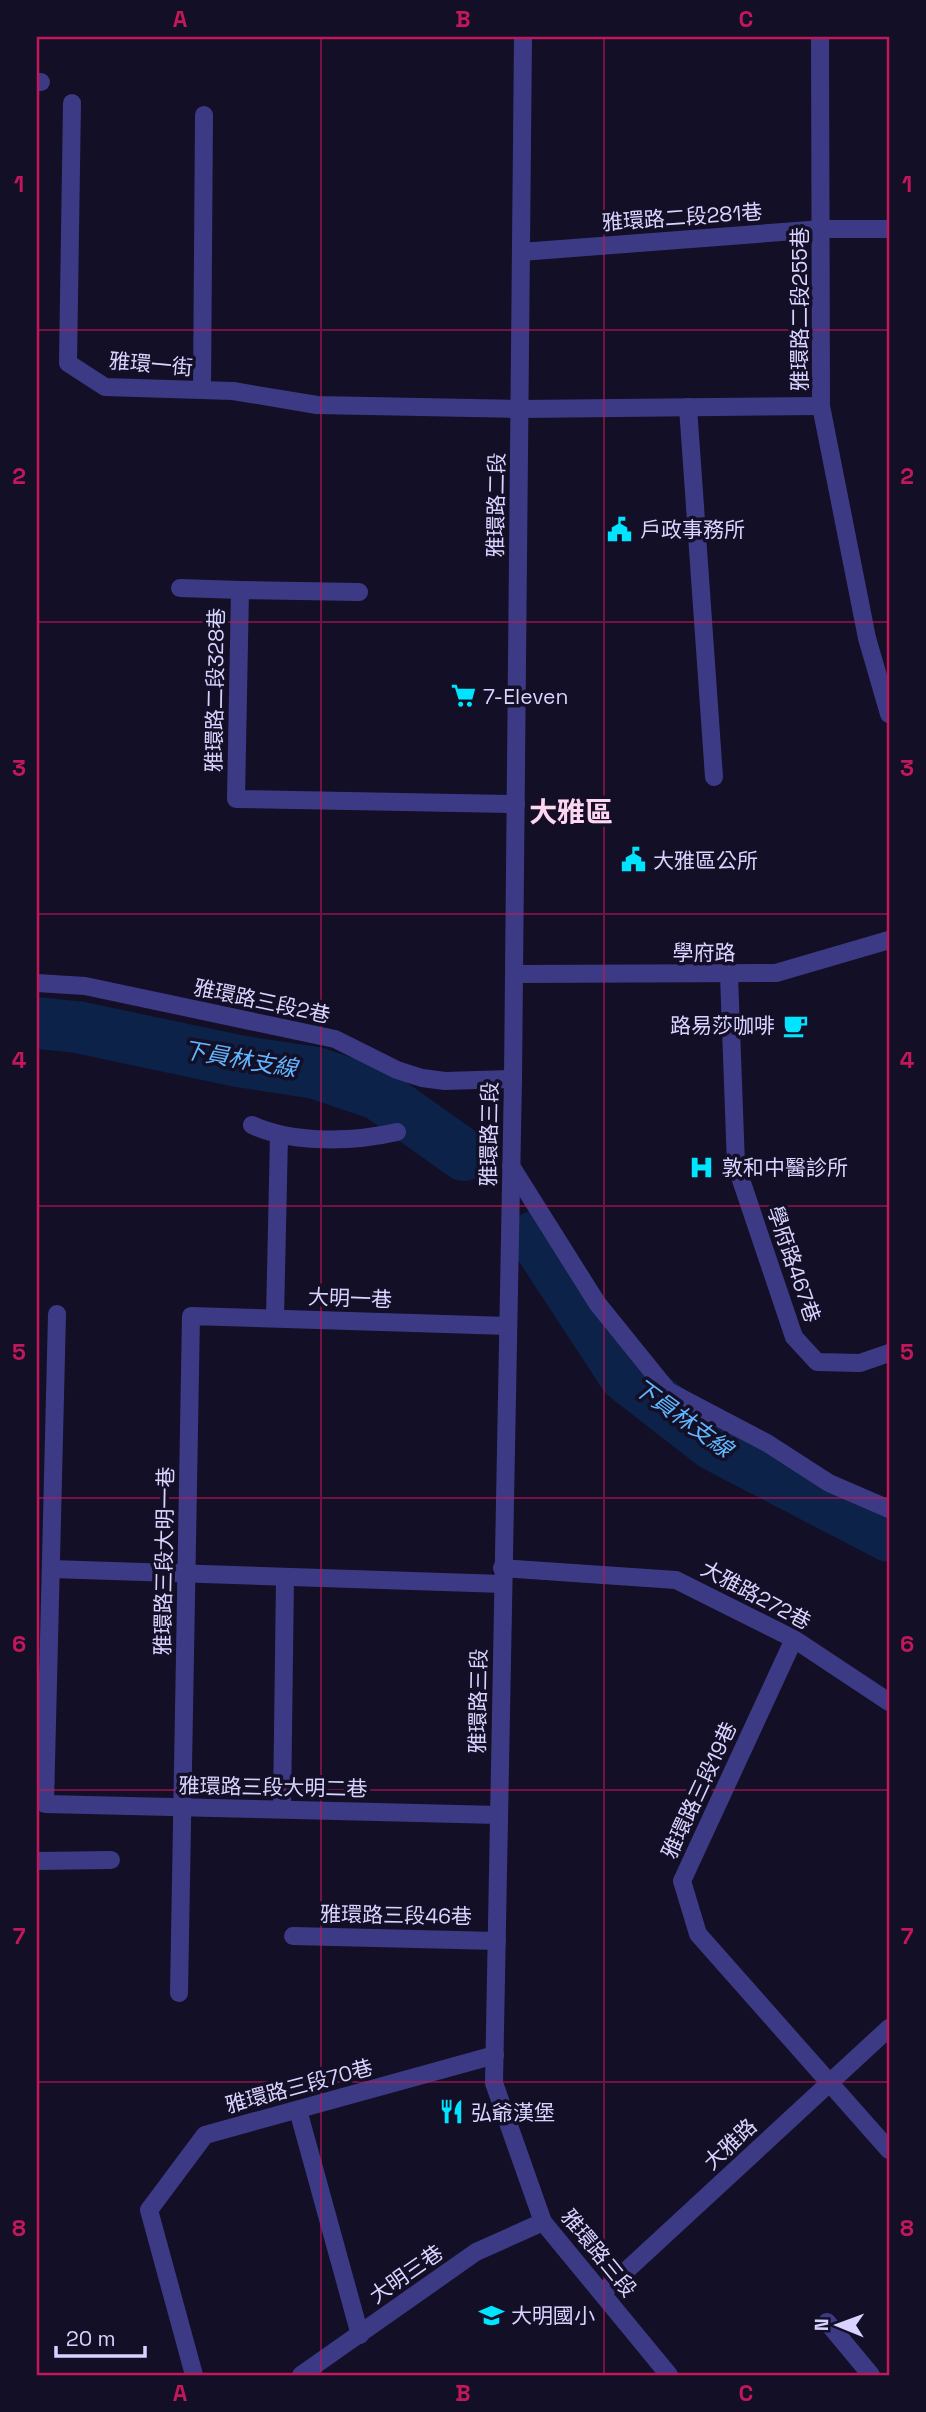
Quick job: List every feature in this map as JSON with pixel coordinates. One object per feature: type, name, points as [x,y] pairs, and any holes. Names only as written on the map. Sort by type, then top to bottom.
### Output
[{"type":"street","name":"雅環路二段","points":[[514,974],[523,37]]},
{"type":"street","name":"雅環路二段255巷","points":[[519,410],[821,406],[820,37]]},
{"type":"street","name":"雅環一街","points":[[72,103],[68,363],[105,387],[233,391],[317,405],[519,410]]},
{"type":"street","name":"雅環一街","points":[[202,390],[204,115]]},
{"type":"street","name":"雅環路二段281巷","points":[[521,252],[822,229],[889,229]]},
{"type":"street","points":[[821,406],[867,638],[889,714]]},
{"type":"street","points":[[688,407],[715,777]]},
{"type":"street","points":[[180,589],[240,590]]},
{"type":"street","name":"雅環路二段328巷","points":[[359,592],[240,590],[236,799],[516,804]]},
{"type":"street","name":"學府路","points":[[514,974],[776,973],[889,940]]},
{"type":"street","name":"雅環路三段","points":[[514,974],[494,2083],[543,2222],[669,2375]]},
{"type":"street","name":"學府路467巷","points":[[729,975],[736,1165],[794,1337],[817,1362],[860,1363],[889,1353]]},
{"type":"street","name":"雅環路三段2巷","points":[[37,983],[85,986],[335,1039],[397,1070],[422,1078],[445,1081],[513,1079]]},
{"type":"street","points":[[252,1125],[279,1136],[370,1138],[397,1132]]},
{"type":"street","points":[[275,1318],[279,1136]]},
{"type":"street","points":[[511,1166],[597,1303],[668,1391],[766,1443],[829,1483],[889,1509]]},
{"type":"street","points":[[57,1314],[52,1569],[285,1577],[503,1576]]},
{"type":"street","name":"大明一巷","points":[[191,1316],[508,1326]]},
{"type":"street","name":"雅環路三段大明一巷","points":[[179,1993],[191,1316]]},
{"type":"street","name":"雅環路三段大明二巷","points":[[52,1569],[45,1804],[499,1815]]},
{"type":"street","name":"大雅路272巷","points":[[503,1576],[677,1580],[794,1639],[889,1702]]},
{"type":"street","points":[[282,1809],[285,1577]]},
{"type":"street","name":"雅環路三段19巷","points":[[794,1639],[682,1881],[698,1934],[889,2150]]},
{"type":"street","points":[[37,1861],[111,1860]]},
{"type":"street","name":"雅環路三段46巷","points":[[293,1936],[497,1941]]},
{"type":"street","name":"大雅路","points":[[602,2294],[889,2028]]},
{"type":"street","name":"雅環路三段70巷","points":[[194,2375],[149,2210],[205,2135],[495,2055]]},
{"type":"street","points":[[298,2110],[360,2335]]},
{"type":"street","name":"大明三巷","points":[[302,2375],[476,2252],[543,2222]]},
{"type":"street","points":[[827,2322],[871,2375]]},
{"type":"waterway","name":"下員林支線","points":[[37,1023],[77,1027],[238,1061],[316,1073],[378,1094],[464,1155]]},
{"type":"waterway","name":"下員林支線","points":[[534,1237],[625,1376],[714,1445],[889,1536]]},
{"type":"place","name":"戶政事務所","points":[[620,529]]},
{"type":"place","name":"7-Eleven","points":[[463,696]]},
{"type":"place","name":"大雅區公所","points":[[633,860]]},
{"type":"place","name":"路易莎咖啡","points":[[795,1025]]},
{"type":"place","name":"敦和中醫診所","points":[[702,1167]]},
{"type":"place","name":"弘爺漢堡","points":[[451,2112]]},
{"type":"place","name":"大明國小","points":[[491,2315]]},
{"type":"district","name":"大雅區","points":[[571,812]]}]
